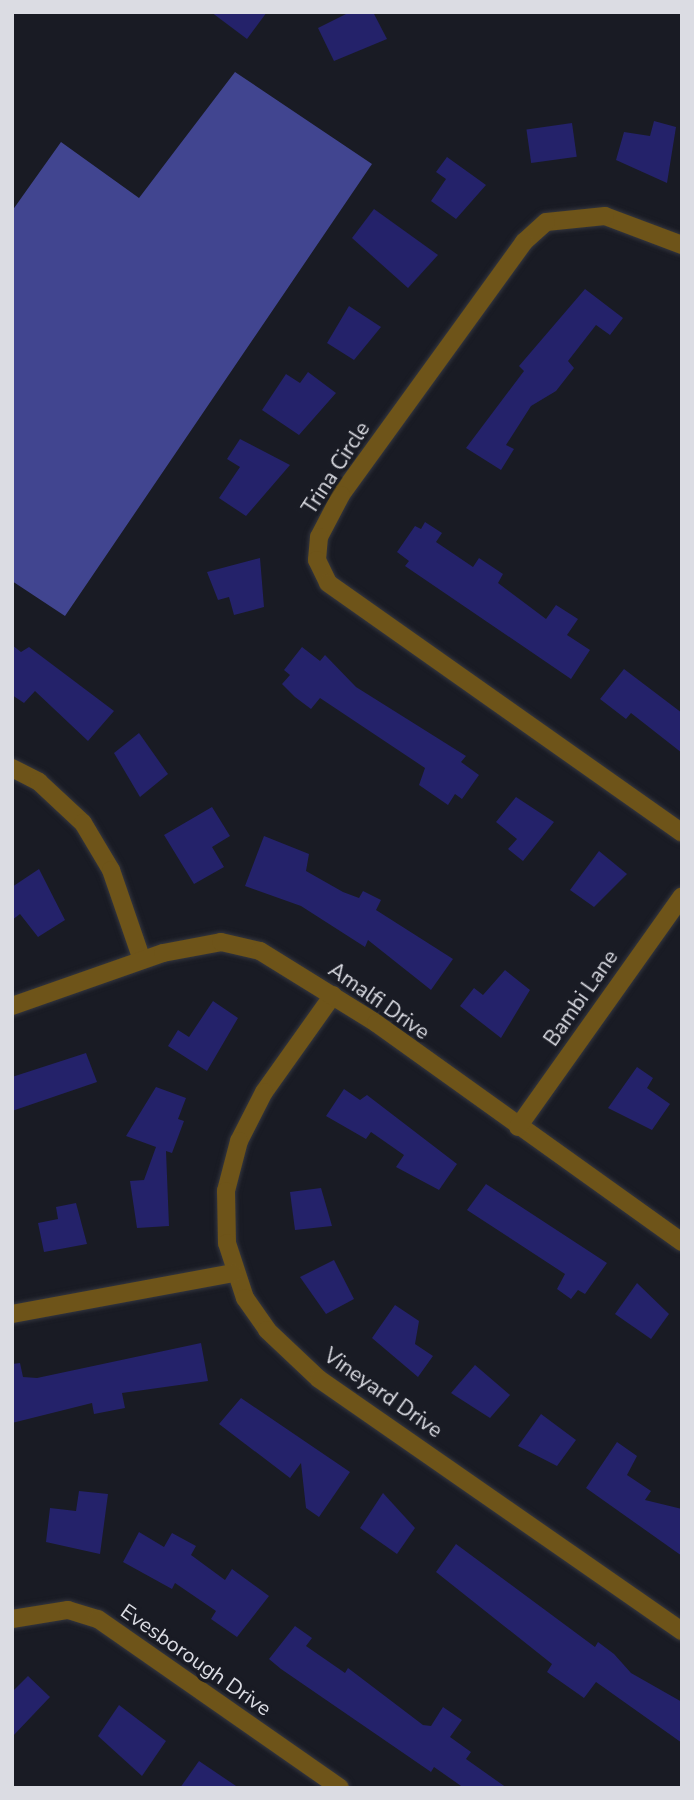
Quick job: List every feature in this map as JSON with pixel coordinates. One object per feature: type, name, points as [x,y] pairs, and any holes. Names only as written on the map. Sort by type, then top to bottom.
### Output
[{"type":"street","name":"Trina Circle","points":[[682,245],[605,215],[546,222],[524,242],[341,495],[319,537],[317,560],[328,583],[682,833]]},
{"type":"street","points":[[12,768],[39,782],[83,823],[111,870],[142,960]]},
{"type":"street","name":"Bambi Lane","points":[[517,1127],[682,896]]},
{"type":"street","name":"Amalfi Drive","points":[[12,1006],[142,960],[221,942],[260,951],[333,995],[682,1242]]},
{"type":"street","name":"Vineyard Drive","points":[[333,995],[264,1092],[239,1141],[226,1191],[233,1273],[267,1330],[319,1379],[682,1631]]},
{"type":"street","points":[[12,1314],[233,1273]]},
{"type":"street","name":"Evesborough Drive","points":[[12,1619],[68,1610],[98,1619],[340,1788]]},
{"type":"shaded area","points":[[235,72],[372,164],[65,616],[12,581],[12,211],[61,142],[139,198]]},
{"type":"building","points":[[211,12],[267,12],[247,39]]},
{"type":"building","points":[[350,12],[373,12],[387,39],[334,61],[318,28]]},
{"type":"building","points":[[654,121],[676,127],[667,183],[616,160],[624,132],[650,136]]},
{"type":"building","points":[[572,123],[577,157],[531,163],[526,129]]},
{"type":"building","points":[[447,157],[486,185],[456,219],[431,201],[446,179],[436,172]]},
{"type":"building","points":[[374,209],[438,255],[408,288],[352,238]]},
{"type":"building","points":[[585,289],[623,318],[610,335],[596,325],[568,361],[574,368],[556,391],[531,406],[506,445],[514,449],[501,470],[466,448],[524,371],[519,366]]},
{"type":"building","points":[[349,306],[381,327],[354,360],[327,343]]},
{"type":"building","points":[[308,372],[336,393],[299,435],[262,410],[286,374],[300,383]]},
{"type":"building","points":[[240,439],[290,465],[246,516],[219,498],[240,467],[227,459]]},
{"type":"building","points":[[425,522],[442,533],[436,542],[473,567],[479,558],[503,574],[498,583],[546,619],[556,605],[578,619],[567,635],[590,650],[571,679],[405,566],[409,561],[397,552],[415,526],[421,529]]},
{"type":"building","points":[[260,558],[264,607],[234,615],[229,597],[218,600],[207,572]]},
{"type":"building","points":[[12,645],[21,652],[29,647],[114,711],[88,741],[35,691],[24,703],[12,695]]},
{"type":"building","points":[[302,647],[320,661],[325,655],[356,687],[466,756],[461,762],[479,775],[462,799],[455,794],[448,805],[419,785],[425,768],[320,698],[311,709],[295,697],[282,684],[290,675],[284,670]]},
{"type":"building","points":[[624,669],[682,713],[682,753],[631,713],[626,719],[600,699]]},
{"type":"building","points":[[139,733],[168,774],[140,797],[114,753]]},
{"type":"building","points":[[516,797],[554,822],[523,861],[508,849],[517,839],[496,822]]},
{"type":"building","points":[[212,807],[230,836],[212,847],[224,867],[194,884],[164,835]]},
{"type":"building","points":[[264,836],[309,854],[306,871],[343,892],[359,898],[363,891],[381,900],[376,910],[453,959],[431,990],[368,940],[365,947],[301,906],[245,886]]},
{"type":"building","points":[[599,851],[627,874],[594,907],[570,890]]},
{"type":"building","points":[[39,869],[65,920],[38,937],[20,914],[12,920],[12,887]]},
{"type":"building","points":[[505,970],[530,990],[501,1038],[460,1006],[474,988],[483,995]]},
{"type":"building","points":[[213,1001],[238,1018],[207,1071],[168,1046],[178,1030],[189,1037]]},
{"type":"building","points":[[86,1053],[97,1082],[12,1111],[12,1077]]},
{"type":"building","points":[[637,1067],[653,1078],[647,1088],[670,1104],[652,1130],[608,1108]]},
{"type":"building","points":[[156,1087],[186,1098],[178,1119],[184,1121],[172,1153],[166,1151],[169,1226],[137,1228],[130,1181],[144,1180],[156,1147],[126,1136]]},
{"type":"building","points":[[344,1089],[360,1100],[367,1095],[457,1164],[439,1190],[396,1167],[404,1155],[371,1132],[366,1139],[326,1116]]},
{"type":"building","points":[[486,1184],[607,1263],[585,1294],[578,1290],[571,1299],[557,1289],[565,1274],[467,1210]]},
{"type":"building","points":[[321,1188],[332,1226],[295,1230],[290,1192]]},
{"type":"building","points":[[76,1203],[87,1244],[44,1252],[38,1223],[58,1219],[56,1207]]},
{"type":"building","points":[[334,1260],[354,1299],[326,1314],[300,1277]]},
{"type":"building","points":[[637,1283],[669,1314],[651,1339],[615,1314]]},
{"type":"building","points":[[395,1305],[419,1321],[415,1344],[433,1356],[418,1377],[372,1338]]},
{"type":"building","points":[[201,1343],[208,1381],[122,1393],[125,1408],[94,1414],[92,1403],[12,1423],[12,1364],[20,1363],[23,1377],[37,1378]]},
{"type":"building","points":[[475,1365],[510,1395],[490,1418],[451,1393]]},
{"type":"building","points":[[241,1398],[350,1472],[319,1517],[306,1508],[301,1463],[290,1478],[219,1424]]},
{"type":"building","points":[[541,1414],[576,1440],[557,1466],[518,1446]]},
{"type":"building","points":[[617,1442],[637,1456],[627,1475],[651,1491],[645,1500],[682,1509],[682,1556],[586,1488]]},
{"type":"building","points":[[79,1491],[108,1494],[100,1554],[46,1542],[50,1508],[76,1511]]},
{"type":"building","points":[[383,1493],[415,1528],[397,1554],[360,1528]]},
{"type":"building","points":[[139,1532],[164,1547],[172,1533],[196,1546],[191,1555],[225,1580],[232,1569],[269,1596],[237,1637],[211,1619],[216,1611],[175,1583],[172,1589],[123,1562]]},
{"type":"building","points":[[456,1544],[595,1647],[598,1642],[614,1654],[631,1673],[682,1702],[682,1743],[596,1682],[584,1698],[547,1672],[552,1664],[436,1572]]},
{"type":"building","points":[[295,1626],[312,1638],[306,1646],[345,1673],[348,1668],[423,1725],[431,1726],[443,1707],[462,1720],[450,1737],[471,1752],[466,1759],[507,1788],[464,1788],[434,1767],[431,1772],[281,1669],[269,1659]]},
{"type":"building","points":[[28,1676],[50,1697],[12,1737],[12,1692]]},
{"type":"building","points":[[119,1705],[166,1741],[142,1776],[98,1736]]},
{"type":"building","points":[[199,1761],[239,1788],[180,1788]]}]
